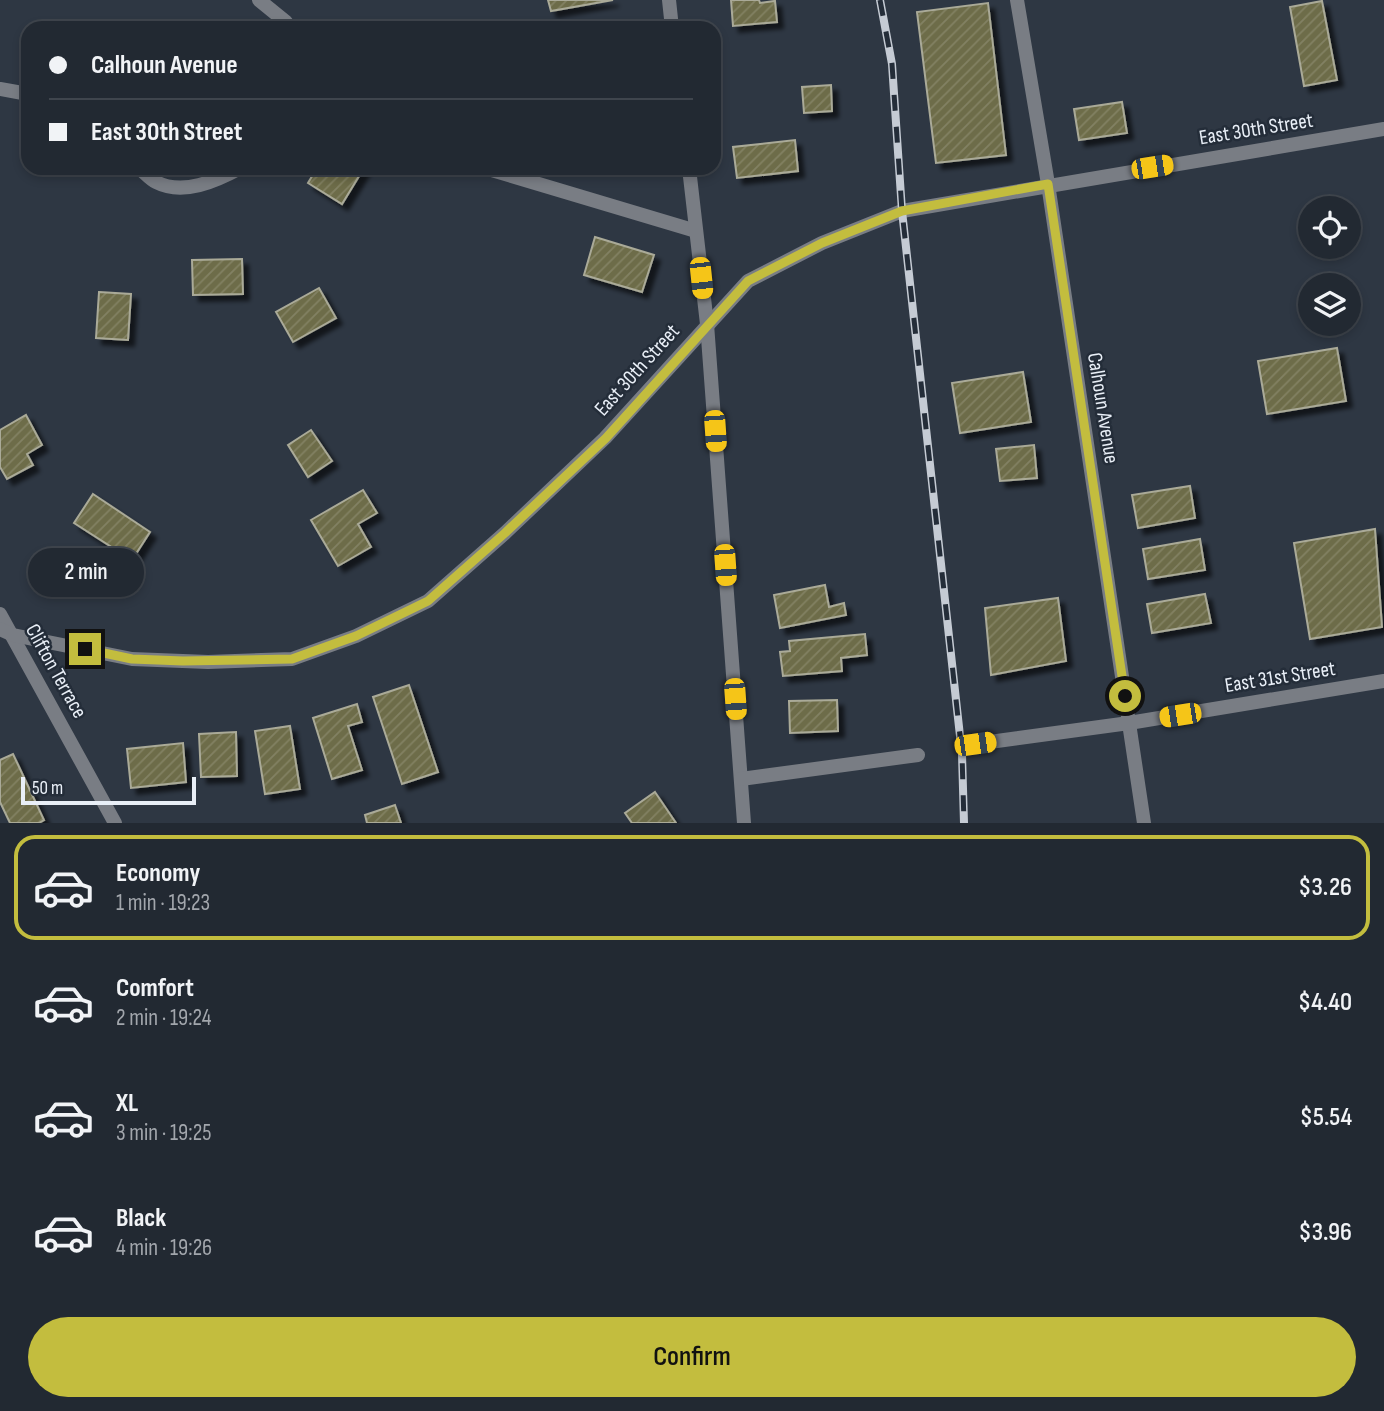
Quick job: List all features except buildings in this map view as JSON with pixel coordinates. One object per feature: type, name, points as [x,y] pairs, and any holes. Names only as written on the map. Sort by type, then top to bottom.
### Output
[{"type":"street","points":[[259,0],[285,21]]},
{"type":"street","points":[[669,0],[671,21]]},
{"type":"street","name":"Calhoun Avenue","points":[[1017,0],[1048,184],[1144,823]]},
{"type":"street","points":[[0,89],[21,93]]},
{"type":"street","name":"East 30th Street","points":[[7,632],[132,659],[208,662],[292,659],[356,636],[428,601],[496,542],[606,438],[748,281],[822,243],[902,211],[1048,184],[1384,129]]},
{"type":"street","points":[[147,175],[157,183],[183,188],[214,183],[228,175]]},
{"type":"street","points":[[508,175],[696,231]]},
{"type":"street","points":[[690,175],[707,324],[744,823]]},
{"type":"street","name":"Clifton Terrace","points":[[0,614],[7,632],[115,823]]},
{"type":"street","name":"East 31st Street","points":[[975,744],[1129,723],[1384,681]]},
{"type":"street","points":[[741,779],[918,754]]},
{"type":"railway","points":[[880,0],[892,64],[902,211],[962,754],[964,823]]},
{"type":"route","points":[[85,649],[132,659],[208,662],[292,659],[356,636],[428,601],[505,533],[606,438],[748,281],[822,243],[902,211],[1048,184],[1125,696]]}]
